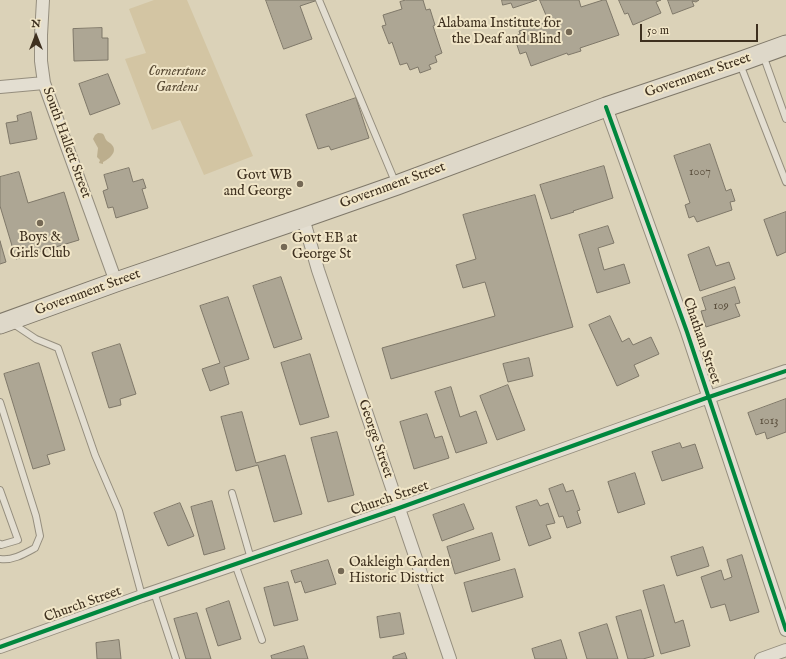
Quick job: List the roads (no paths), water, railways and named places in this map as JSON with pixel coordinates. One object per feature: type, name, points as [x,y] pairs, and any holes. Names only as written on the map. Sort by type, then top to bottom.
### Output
[{"type":"main road","name":"Government Street","points":[[5,322],[397,185],[606,107],[786,45]]},
{"type":"street","name":"South Hallett Street","points":[[43,0],[40,35],[44,83],[116,282]]},
{"type":"street","points":[[0,87],[44,83]]},
{"type":"street","name":"Chatham Street","points":[[606,107],[684,325],[786,630]]},
{"type":"street","name":"George Street","points":[[303,218],[318,270],[450,659]]},
{"type":"street","name":"Church Street","points":[[0,646],[399,508],[708,397],[786,371]]},
{"type":"street","points":[[761,659],[786,650]]},
{"type":"lane","points":[[319,0],[397,185]]},
{"type":"lane","points":[[763,54],[786,119]]},
{"type":"lane","points":[[739,62],[786,182]]},
{"type":"lane","points":[[5,322],[36,340],[58,348],[95,455],[119,511],[148,594],[176,659]]},
{"type":"lane","points":[[0,402],[34,510],[40,536],[35,548],[20,556],[6,560],[0,559]]},
{"type":"lane","points":[[0,490],[18,540],[0,544]]},
{"type":"lane","points":[[232,493],[251,559]]},
{"type":"lane","points":[[235,564],[262,640]]},
{"type":"place","name":"Alabama Institute for the Deaf and Blind","points":[[569,32]]},
{"type":"place","name":"Govt WB and George","points":[[300,184]]},
{"type":"place","name":"Boys & Girls Club","points":[[40,223]]},
{"type":"place","name":"Govt EB at George St","points":[[284,247]]},
{"type":"place","name":"Oakleigh Garden Historic District","points":[[341,571]]},
{"type":"park label","name":"Cornerstone Gardens","points":[[177,80]]}]
